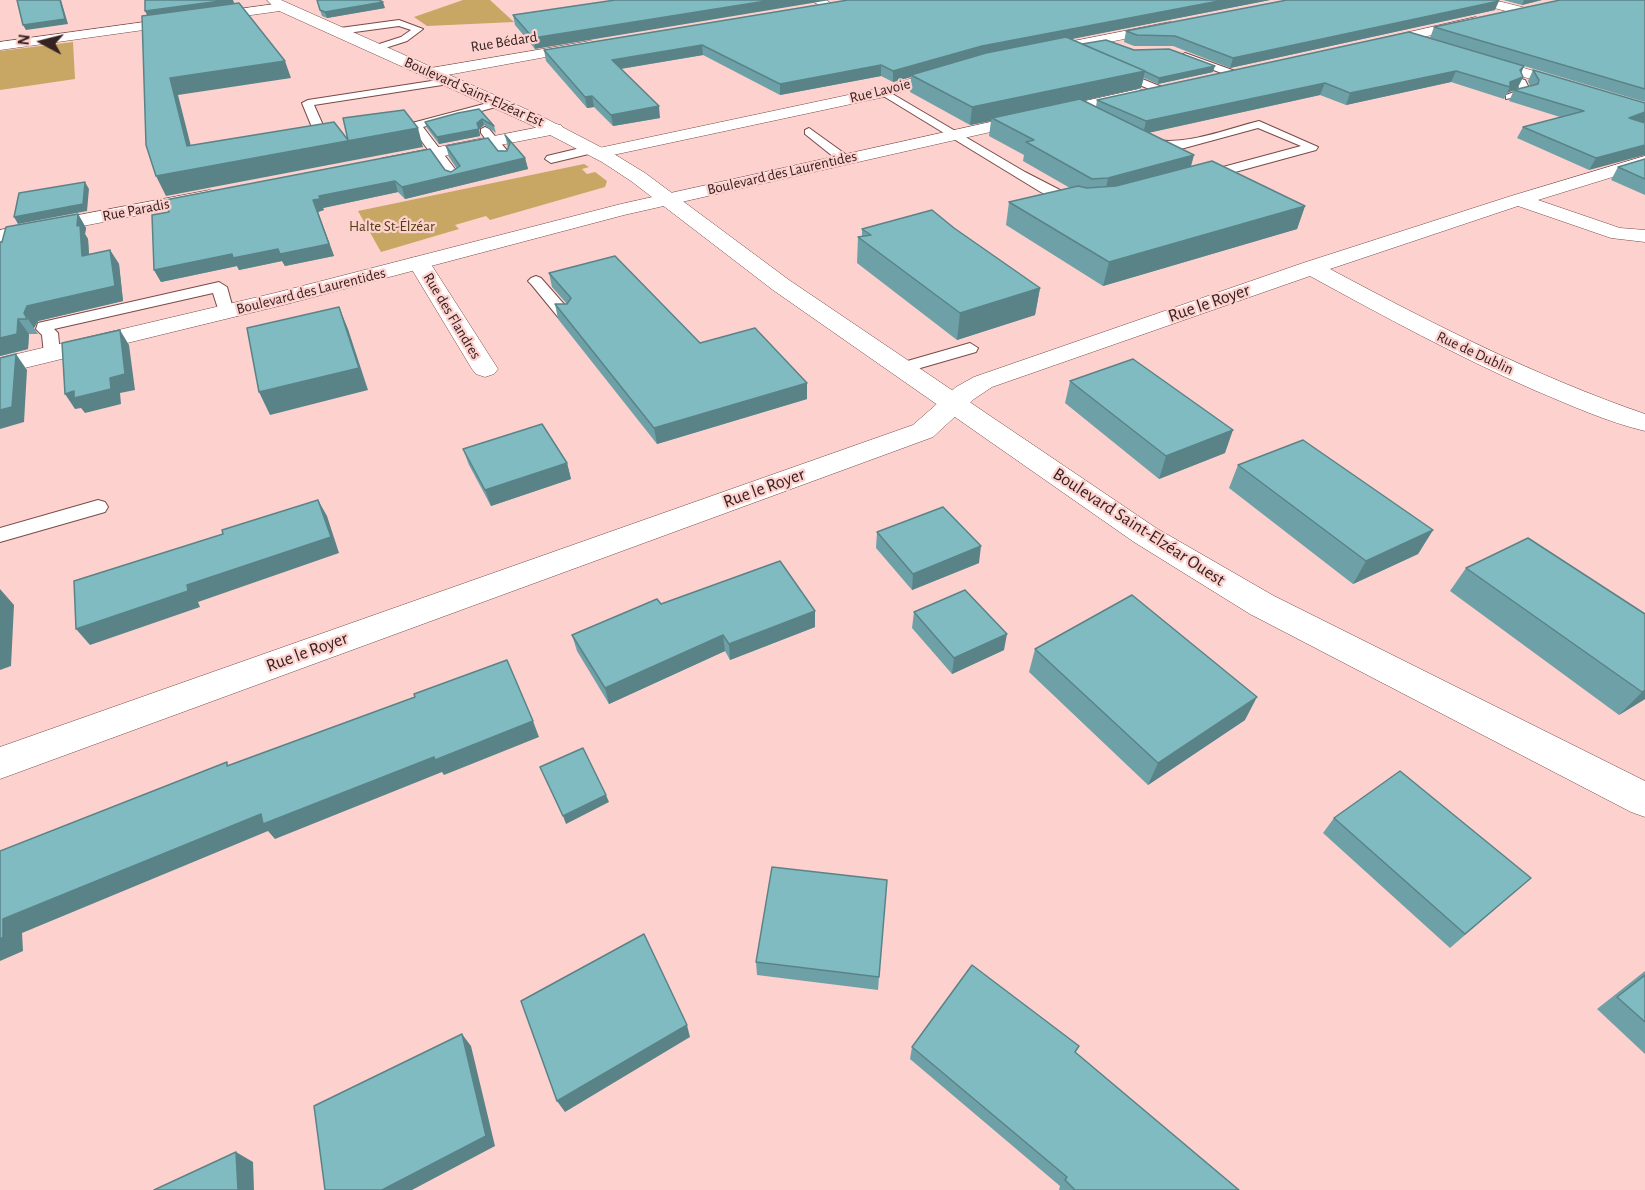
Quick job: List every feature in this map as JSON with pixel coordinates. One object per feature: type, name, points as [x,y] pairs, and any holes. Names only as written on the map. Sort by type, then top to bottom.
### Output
[{"type":"street","points":[[1360,46],[1528,10],[1479,0]]},
{"type":"street","points":[[0,46],[278,3]]},
{"type":"street","name":"Boulevard Saint-Elzéar Est","points":[[278,3],[376,48],[459,98],[494,101],[555,129],[630,171],[666,199]]},
{"type":"street","points":[[1022,55],[1187,22]]},
{"type":"street","points":[[1407,37],[1438,46]]},
{"type":"street","name":"Rue Bédard","points":[[429,79],[601,43]]},
{"type":"street","points":[[1460,53],[1645,109]]},
{"type":"street","name":"Rue Lavoie","points":[[596,151],[884,92],[966,67]]},
{"type":"street","points":[[1209,78],[1250,70]]},
{"type":"street","name":"Boulevard des Laurentides","points":[[0,366],[226,312],[666,199],[1163,88]]},
{"type":"street","points":[[368,166],[437,152],[489,136],[555,129]]},
{"type":"street","name":"Rue le Royer","points":[[0,763],[923,431],[954,403],[983,382],[1311,268],[1645,161]]},
{"type":"street","points":[[1551,191],[1645,224]]},
{"type":"street","name":"Rue Paradis","points":[[0,236],[227,192]]},
{"type":"street","name":"Boulevard Saint-Elzéar Ouest","points":[[666,199],[781,285],[1145,535],[1262,604],[1645,800]]},
{"type":"street","points":[[1518,200],[1618,234],[1645,236]]},
{"type":"street","name":"Rue des Flandres","points":[[419,263],[484,369]]},
{"type":"street","name":"Rue de Dublin","points":[[1311,268],[1458,347],[1599,409],[1645,423]]},
{"type":"lane","points":[[340,31],[399,23],[418,29],[404,39],[376,48]]},
{"type":"lane","points":[[1103,39],[1123,47]]},
{"type":"lane","points":[[1062,47],[1079,55]]},
{"type":"lane","points":[[1179,54],[1231,74]]},
{"type":"lane","points":[[1107,67],[1163,88]]},
{"type":"lane","points":[[320,132],[308,103],[429,79]]},
{"type":"lane","points":[[1510,97],[1526,92],[1521,82]]},
{"type":"lane","points":[[884,92],[971,148],[1067,201],[1091,205]]},
{"type":"lane","points":[[455,177],[416,125],[459,98],[494,101]]},
{"type":"lane","points":[[1073,108],[1095,119]]},
{"type":"lane","points":[[1135,137],[1154,145],[1178,146],[1259,124],[1312,147],[1186,182]]},
{"type":"lane","points":[[809,132],[844,159]]},
{"type":"lane","points":[[489,136],[506,157]]},
{"type":"lane","points":[[551,159],[596,151]]},
{"type":"lane","points":[[536,281],[564,314]]},
{"type":"lane","points":[[52,354],[50,333],[44,329],[44,326],[219,287],[226,312]]},
{"type":"lane","points":[[122,309],[126,336]]},
{"type":"lane","points":[[903,368],[970,348]]},
{"type":"lane","points":[[0,535],[98,507]]},
{"type":"green space","points":[[463,0],[490,0],[514,22],[427,26],[414,17]]},
{"type":"green space","points":[[73,42],[75,79],[0,90],[0,51]]},
{"type":"green space","name":"Halte St-Élzéar","points":[[584,164],[589,167],[582,169],[587,174],[595,172],[607,181],[605,187],[490,220],[486,216],[455,225],[459,229],[381,252],[358,211]]},
{"type":"building","points":[[17,0],[60,0],[65,19],[23,25]]},
{"type":"building","points":[[145,0],[228,0],[145,11]]},
{"type":"building","points":[[317,0],[379,0],[383,2],[325,12],[320,10]]},
{"type":"building","points":[[615,0],[772,0],[533,38],[513,15]]},
{"type":"building","points":[[848,0],[1224,0],[982,46],[893,71],[881,65],[780,84],[702,45],[612,60],[659,106],[611,115],[592,96],[585,97],[544,50]]},
{"type":"building","points":[[1287,0],[1499,1],[1233,58],[1175,36],[1137,35],[1126,31]]},
{"type":"building","points":[[1560,0],[1645,0],[1645,89],[1434,27]]},
{"type":"building","points":[[239,3],[285,61],[170,78],[187,146],[334,122],[348,140],[343,118],[404,110],[418,128],[156,176],[146,145],[142,16]]},
{"type":"building","points":[[1409,32],[1524,66],[1520,70],[1523,77],[1510,82],[1510,87],[1456,71],[1350,93],[1325,83],[1146,121],[1097,100]]},
{"type":"building","points":[[1066,37],[1145,71],[972,107],[911,75],[986,53]]},
{"type":"building","points":[[1106,40],[1134,50],[1169,49],[1215,66],[1159,78],[1082,44]]},
{"type":"building","points":[[1533,70],[1645,103],[1645,112],[1629,118],[1645,123],[1645,145],[1596,158],[1523,127],[1584,111],[1514,90],[1538,84],[1539,80]]},
{"type":"building","points":[[1080,99],[1194,155],[1108,178],[1092,179],[1026,142],[1034,140],[992,118]]},
{"type":"building","points":[[479,109],[494,126],[482,119],[477,123],[479,129],[437,137],[425,122],[458,113]]},
{"type":"building","points":[[505,135],[525,158],[402,187],[395,181],[319,196],[320,199],[313,200],[329,244],[280,254],[278,249],[233,258],[232,254],[154,270],[152,215],[169,212],[165,200],[430,149],[445,170],[451,172],[460,166],[446,146],[488,138],[498,151],[507,151],[510,143]]},
{"type":"building","points":[[1645,159],[1645,179],[1618,167]]},
{"type":"building","points":[[1212,161],[1305,206],[1109,262],[1009,202],[1078,186],[1087,188],[1116,186]]},
{"type":"building","points":[[85,182],[83,204],[14,217],[19,193]]},
{"type":"building","points":[[932,210],[1040,288],[960,313],[858,237],[871,235],[862,229]]},
{"type":"building","points":[[78,214],[77,226],[80,225],[82,256],[110,250],[115,286],[27,306],[24,313],[27,319],[18,319],[17,334],[0,338],[0,242],[2,242],[6,227]]},
{"type":"building","points":[[615,256],[700,343],[755,328],[807,383],[654,428],[555,304],[567,304],[571,298],[549,273]]},
{"type":"building","points":[[339,307],[359,368],[259,392],[247,328]]},
{"type":"building","points":[[120,330],[125,374],[110,378],[111,389],[74,398],[74,391],[65,394],[62,343]]},
{"type":"building","points":[[16,354],[12,407],[0,410],[0,358]]},
{"type":"building","points":[[1133,359],[1233,430],[1166,456],[1070,381]]},
{"type":"building","points":[[542,424],[567,463],[485,490],[463,449]]},
{"type":"building","points":[[1303,440],[1433,530],[1366,561],[1238,465]]},
{"type":"building","points":[[318,500],[331,537],[187,585],[188,591],[76,629],[74,581],[223,534],[222,530]]},
{"type":"building","points":[[943,507],[981,546],[913,574],[877,532]]},
{"type":"building","points":[[1528,538],[1645,614],[1645,690],[1642,692],[1466,568]]},
{"type":"building","points":[[780,561],[815,611],[729,644],[723,635],[605,688],[572,635],[657,599],[661,604]]},
{"type":"building","points":[[965,590],[1007,634],[954,658],[914,612]]},
{"type":"building","points":[[1132,595],[1257,697],[1158,763],[1035,649]]},
{"type":"building","points":[[507,660],[533,721],[263,824],[261,814],[3,919],[3,937],[0,939],[0,851],[227,762],[227,766],[415,697],[414,694]]},
{"type":"building","points":[[583,748],[606,795],[563,816],[540,767]]},
{"type":"building","points":[[1400,771],[1531,878],[1465,934],[1334,818]]},
{"type":"building","points":[[772,867],[887,880],[879,977],[756,962]]},
{"type":"building","points":[[644,934],[687,1025],[557,1101],[521,1001]]},
{"type":"building","points":[[972,965],[1079,1046],[1075,1052],[1239,1190],[1075,1190],[1065,1180],[1067,1177],[912,1047]]},
{"type":"building","points":[[1645,975],[1645,1022],[1617,997]]},
{"type":"building","points":[[462,1034],[486,1136],[382,1190],[325,1190],[314,1106]]},
{"type":"building","points":[[236,1152],[238,1190],[154,1190]]}]
